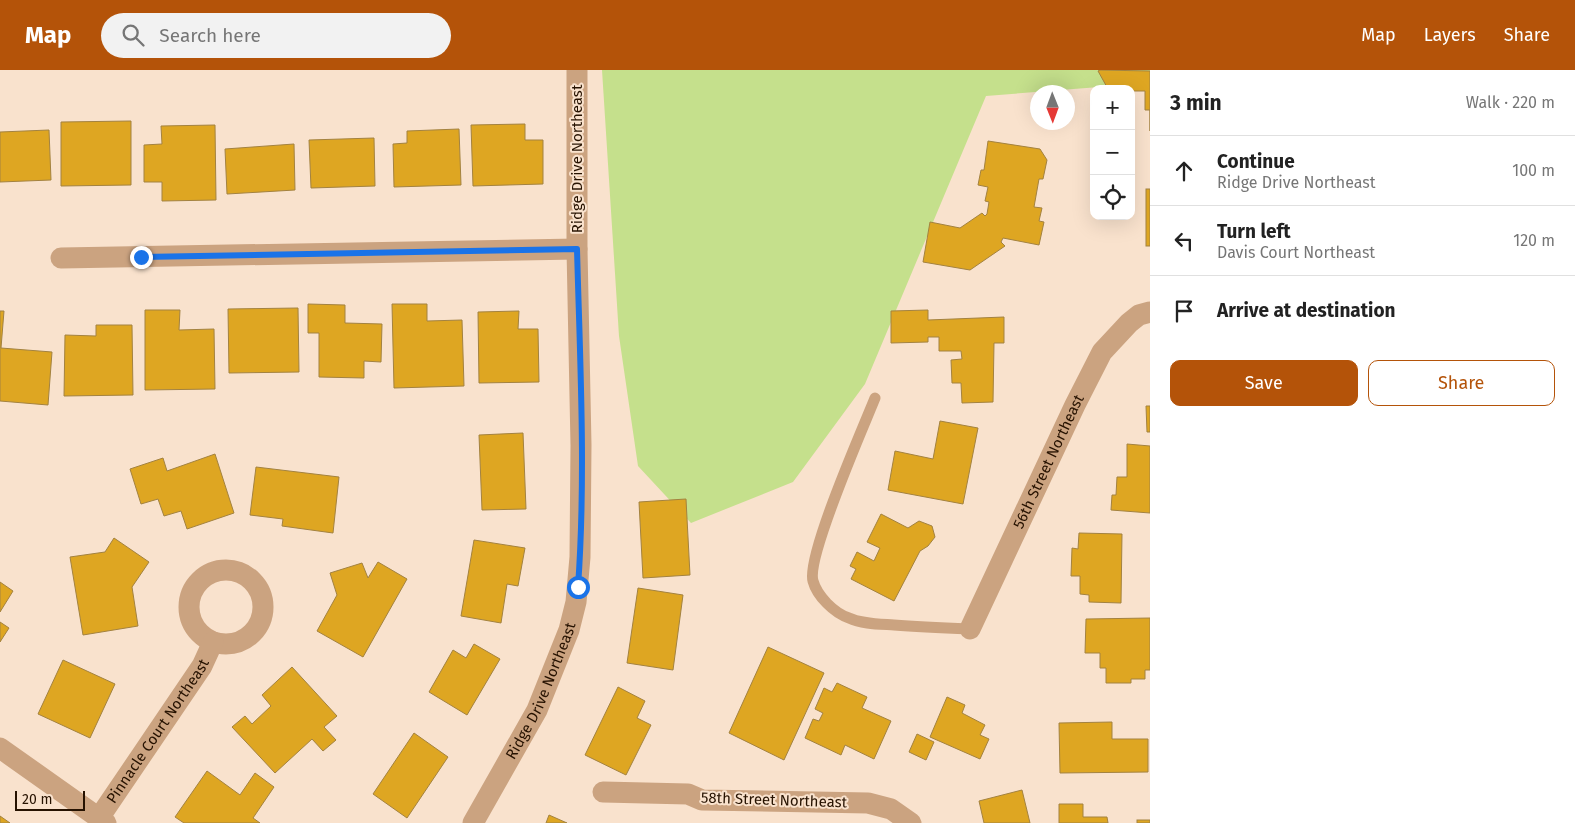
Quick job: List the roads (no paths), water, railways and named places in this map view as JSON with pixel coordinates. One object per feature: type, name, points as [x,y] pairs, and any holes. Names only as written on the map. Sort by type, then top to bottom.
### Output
[{"type":"street","name":"Ridge Drive Northeast","points":[[473,823],[537,710],[569,630],[576,602],[580,557],[581,445],[577,249],[577,70]]},
{"type":"street","points":[[61,258],[577,249]]},
{"type":"street","name":"56th Street Northeast","points":[[970,629],[1075,405],[1102,352],[1129,323],[1140,315],[1150,312]]},
{"type":"street","name":"Pinnacle Court Northeast","points":[[103,820],[202,666],[213,642]]},
{"type":"street","points":[[0,748],[103,820]]},
{"type":"street","name":"58th Street Northeast","points":[[603,792],[688,794],[702,800],[868,803],[891,810],[911,823]]},
{"type":"lane","points":[[875,398],[822,533],[814,561],[812,580],[822,598],[833,610],[849,618],[875,624],[970,629]]}]
